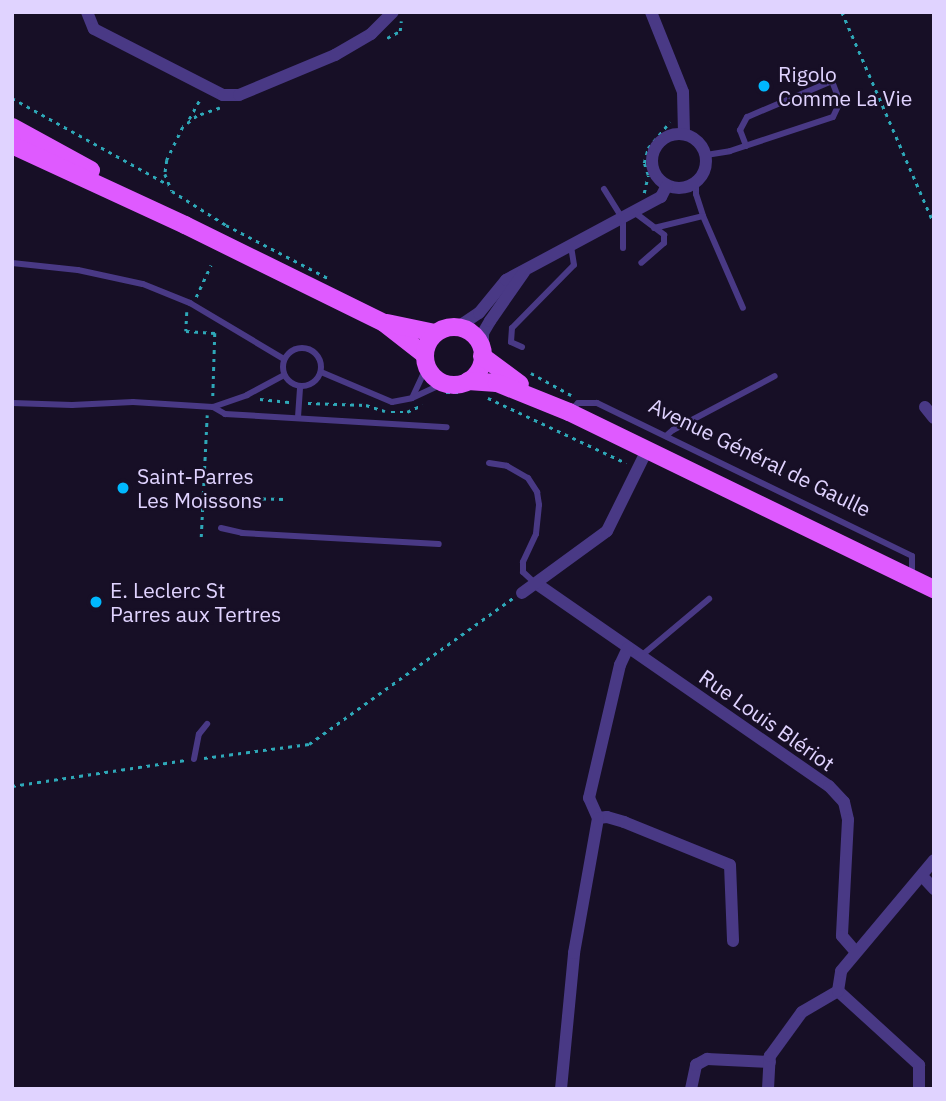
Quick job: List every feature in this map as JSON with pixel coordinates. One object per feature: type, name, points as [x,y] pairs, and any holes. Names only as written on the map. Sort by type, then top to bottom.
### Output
[{"type":"main road","points":[[12,127],[185,225]]},
{"type":"main road","points":[[12,145],[185,225],[384,323],[435,333]]},
{"type":"main road","points":[[384,323],[426,360],[441,388],[456,385],[466,387],[477,373],[483,353],[470,331],[458,327],[446,328],[435,333],[428,343],[426,360]]},
{"type":"main road","name":"Avenue Général de Gaulle","points":[[483,353],[516,382],[569,412]]},
{"type":"main road","name":"Avenue Général de Gaulle","points":[[466,387],[497,383],[569,412],[934,589]]},
{"type":"street","points":[[87,12],[93,30],[223,95],[239,95],[335,55],[371,34],[393,12]]},
{"type":"street","points":[[650,12],[683,92],[684,134]]},
{"type":"street","points":[[684,134],[695,138],[706,155],[706,167],[696,183],[686,187],[667,185],[654,170],[655,148],[669,135],[684,134]]},
{"type":"street","points":[[458,327],[479,313],[506,280],[661,197],[667,185]]},
{"type":"street","points":[[483,353],[483,333],[529,266]]},
{"type":"street","points":[[522,593],[607,531],[648,450]]},
{"type":"street","name":"Rue Louis Blériot","points":[[537,584],[829,786],[844,802],[848,820],[842,936],[856,952]]},
{"type":"street","points":[[561,1089],[572,975],[598,818],[589,798],[620,666],[628,648]]},
{"type":"street","points":[[598,818],[607,817],[624,822],[730,865],[733,941]]},
{"type":"street","points":[[838,991],[841,971],[934,860]]},
{"type":"street","points":[[922,876],[934,889]]},
{"type":"street","points":[[768,1089],[770,1056],[802,1012],[838,991]]},
{"type":"street","points":[[838,991],[919,1065],[919,1084],[934,1080]]},
{"type":"street","points":[[691,1089],[696,1065],[707,1059],[769,1062]]},
{"type":"lane","points":[[706,155],[746,146],[833,117],[840,102],[832,81],[747,117],[740,130],[746,146]]},
{"type":"lane","points":[[696,183],[695,194],[743,308]]},
{"type":"lane","points":[[604,189],[625,214],[664,236],[664,243],[641,263]]},
{"type":"lane","points":[[623,248],[625,214]]},
{"type":"lane","points":[[654,228],[704,216]]},
{"type":"lane","points":[[522,347],[511,342],[512,328],[574,265],[571,245]]},
{"type":"lane","points":[[12,263],[78,270],[143,284],[190,303],[285,359]]},
{"type":"lane","points":[[284,375],[285,359],[296,349],[308,349],[318,356],[321,372],[313,383],[300,387]]},
{"type":"lane","points":[[412,398],[426,360]]},
{"type":"lane","points":[[321,372],[392,402],[441,388]]},
{"type":"lane","points":[[214,408],[247,395],[284,375]]},
{"type":"lane","points":[[284,375],[300,387]]},
{"type":"lane","points":[[666,436],[673,429],[775,376]]},
{"type":"lane","points":[[298,417],[300,387]]},
{"type":"lane","points":[[12,403],[72,405],[133,402],[447,427]]},
{"type":"lane","points":[[569,412],[578,403],[587,403]]},
{"type":"lane","name":"Avenue Général de Gaulle","points":[[587,403],[597,403],[912,556],[912,579]]},
{"type":"lane","points":[[489,463],[507,466],[528,478],[537,492],[539,505],[536,534],[523,562],[523,572],[529,580],[537,584]]},
{"type":"lane","points":[[221,528],[242,533],[439,544]]},
{"type":"lane","points":[[640,656],[709,599]]},
{"type":"lane","points":[[194,759],[199,734],[207,724]]},
{"type":"path","points":[[842,12],[934,224]]},
{"type":"path","points":[[376,43],[400,31],[401,21],[406,13]]},
{"type":"path","points":[[202,94],[167,160],[172,191],[226,225],[292,257],[331,281]]},
{"type":"path","points":[[12,98],[169,185]]},
{"type":"path","points":[[188,121],[226,106]]},
{"type":"path","points":[[625,214],[644,193],[648,175],[644,163],[648,148],[675,116]]},
{"type":"path","points":[[201,537],[207,416],[214,408],[215,333],[186,331],[190,303],[211,265]]},
{"type":"path","points":[[524,370],[587,403]]},
{"type":"path","points":[[441,388],[466,387]]},
{"type":"path","points":[[482,395],[625,465],[628,460]]},
{"type":"path","points":[[248,398],[366,404],[394,413],[407,412],[426,402]]},
{"type":"path","points":[[207,416],[214,408]]},
{"type":"path","points":[[203,497],[285,499]]},
{"type":"path","points":[[12,786],[309,744],[522,593]]},
{"type":"place","name":"Rigolo Comme La Vie","points":[[764,86]]},
{"type":"place","name":"Saint-Parres Les Moissons","points":[[123,488]]},
{"type":"place","name":"E. Leclerc St Parres aux Tertres","points":[[96,602]]}]
